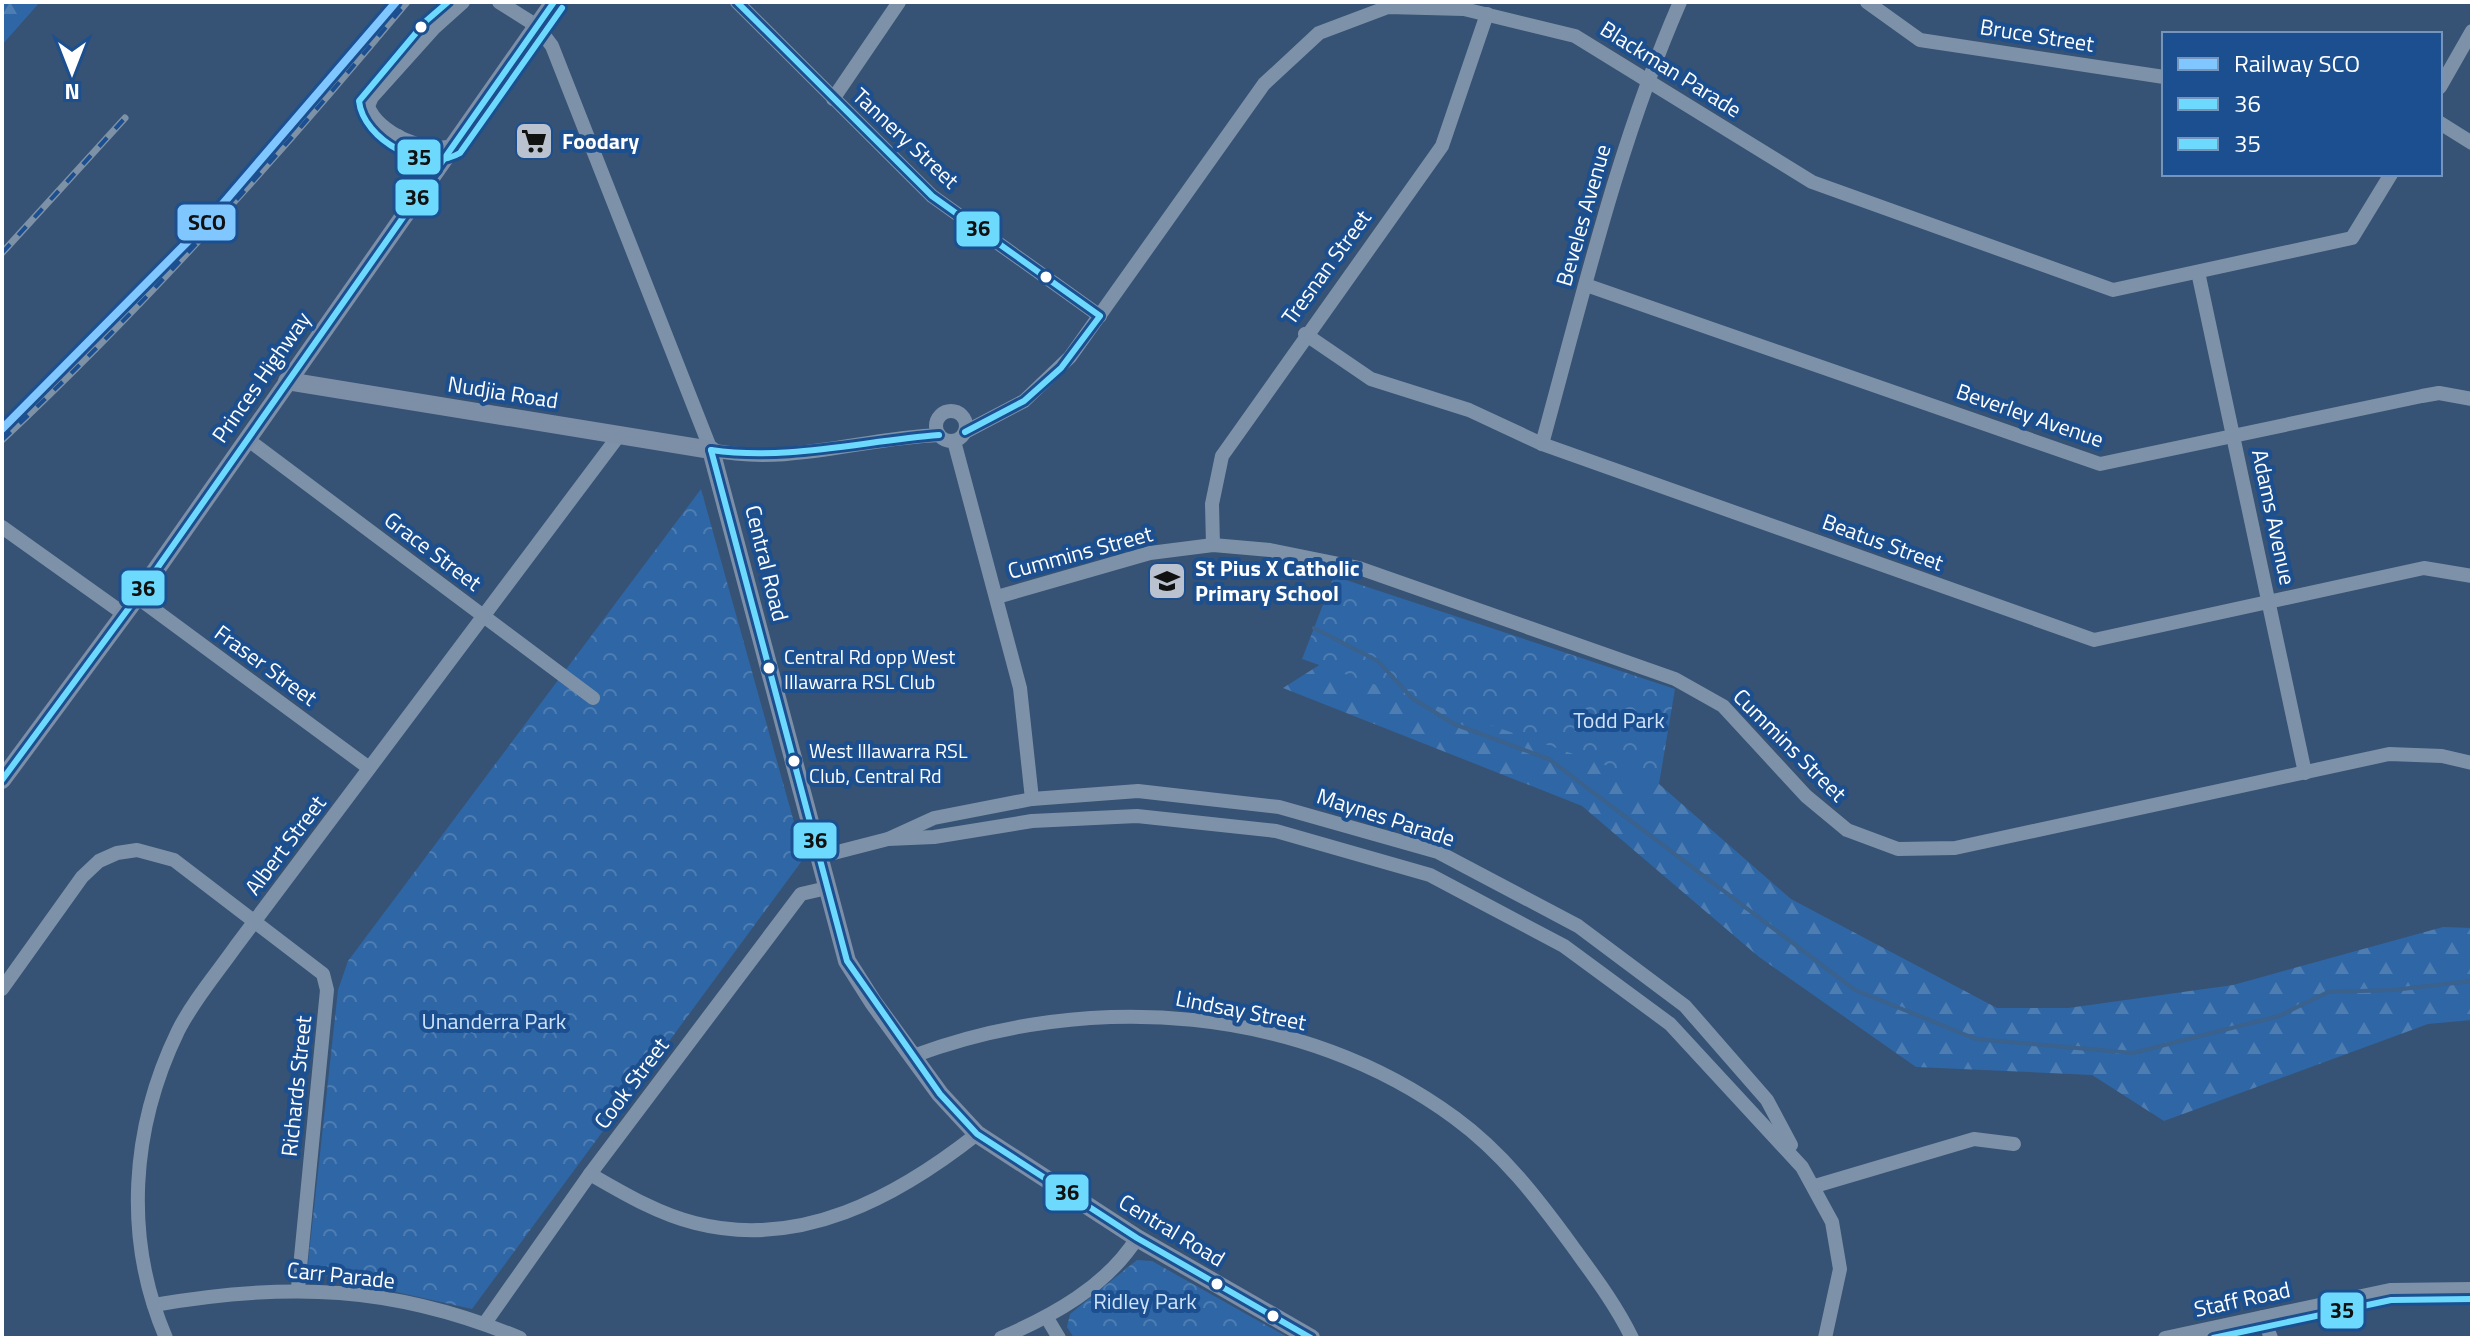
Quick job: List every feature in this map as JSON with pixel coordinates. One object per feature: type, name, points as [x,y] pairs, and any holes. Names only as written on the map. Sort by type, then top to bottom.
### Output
[{"type":"main road","name":"Princes Highway","points":[[4,776],[137,597],[554,2]]},
{"type":"main road","name":"Nudjia Road","points":[[287,381],[711,450]]},
{"type":"main road","name":"Central Road","points":[[711,450],[847,961],[873,1002],[950,1108],[977,1134],[1137,1238],[1311,1338]]},
{"type":"street","points":[[452,146],[427,149],[398,136],[372,115],[369,102],[434,28],[463,2]]},
{"type":"street","points":[[499,2],[537,26]]},
{"type":"street","name":"Tannery Street","points":[[737,2],[932,196],[1100,316]]},
{"type":"street","points":[[833,99],[899,2]]},
{"type":"street","name":"Beveles Avenue","points":[[1542,444],[1604,210],[1646,79],[1680,2]]},
{"type":"street","name":"Bruce Street","points":[[1867,2],[1920,40],[2162,77]]},
{"type":"street","name":"Blackman Parade","points":[[938,430],[939,417],[950,412],[961,431],[1024,401],[1061,368],[1264,84],[1314,36],[1388,7],[1464,9],[1575,36],[1812,182],[2092,285],[2124,290],[2352,238],[2390,176]]},
{"type":"street","name":"Tresnan Street","points":[[1213,545],[1212,504],[1222,456],[1305,334],[1446,138],[1487,14]]},
{"type":"street","name":"Central Road","points":[[537,26],[552,46],[711,450]]},
{"type":"street","points":[[2442,84],[2472,31]]},
{"type":"street","points":[[2442,124],[2472,143]]},
{"type":"street","points":[[398,136],[412,159],[414,201]]},
{"type":"street","name":"Adams Avenue","points":[[2198,272],[2305,773]]},
{"type":"street","name":"Beverley Avenue","points":[[1586,285],[2100,464],[2439,393],[2472,399]]},
{"type":"street","name":"Beatus Street","points":[[1305,334],[1371,379],[1469,410],[1542,444],[2094,640],[2424,568],[2472,576]]},
{"type":"street","points":[[711,450],[747,456],[778,456],[938,430],[961,431],[1020,688],[1032,799]]},
{"type":"street","name":"Albert Street","points":[[166,1338],[138,1244],[138,1188],[144,1128],[159,1074],[180,1028],[369,768],[620,434]]},
{"type":"street","name":"Grace Street","points":[[247,439],[593,698]]},
{"type":"street","points":[[2,527],[124,614]]},
{"type":"street","name":"Cummins Street","points":[[997,597],[1150,553],[1213,545],[1270,550],[1359,568],[1675,679],[1723,706],[1806,796],[1847,830],[1898,849],[1955,848],[2389,754],[2442,756],[2472,763]]},
{"type":"street","name":"Fraser Street","points":[[137,597],[369,768]]},
{"type":"street","name":"Maynes Parade","points":[[818,857],[888,839],[934,818],[1032,799],[1138,791],[1279,807],[1438,852],[1578,926],[1685,1006],[1767,1100],[1832,1222],[1840,1269],[1825,1338]]},
{"type":"street","name":"Maynes Parade","points":[[888,839],[934,837],[1032,821],[1137,816],[1276,831],[1430,875],[1564,946],[1670,1024],[1802,1167]]},
{"type":"street","name":"Richards Street","points":[[2,989],[82,877],[99,861],[117,853],[137,850],[174,860],[323,974],[327,990],[298,1288]]},
{"type":"street","name":"Cook Street","points":[[485,1323],[590,1174],[801,894],[827,888]]},
{"type":"street","name":"Lindsay Street","points":[[913,1056],[991,1031],[1051,1020],[1111,1016],[1214,1023],[1268,1032],[1324,1049],[1390,1076],[1456,1118],[1502,1158],[1534,1193],[1609,1297],[1632,1338]]},
{"type":"street","points":[[590,1174],[635,1200],[694,1223],[734,1230],[797,1227],[845,1214],[887,1195],[945,1159],[977,1134]]},
{"type":"street","points":[[1815,1186],[1974,1139],[2014,1144]]},
{"type":"street","points":[[1001,1338],[1047,1318],[1116,1267],[1137,1238]]},
{"type":"street","name":"Carr Parade","points":[[154,1305],[226,1292],[298,1288],[364,1295],[485,1323],[520,1338]]},
{"type":"street","name":"Staff Road","points":[[2165,1338],[2390,1290],[2472,1289]]},
{"type":"street","points":[[2263,1317],[2271,1338]]},
{"type":"street","points":[[1047,1318],[1059,1338]]},
{"type":"green space","points":[[2,2],[40,2],[2,45]]},
{"type":"green space","name":"Unanderra Park","points":[[701,489],[804,858],[472,1309],[307,1272],[338,990],[348,961]]},
{"type":"green space","name":"Todd Park","points":[[1334,576],[1675,689],[1659,784],[1302,659]]},
{"type":"green space","points":[[1373,631],[1611,687],[1659,784],[1791,899],[1997,1008],[2068,1008],[2233,985],[2443,927],[2472,928],[2472,1020],[2428,1024],[2164,1121],[2092,1075],[1916,1067],[1759,957],[1582,806],[1283,688]]},
{"type":"green space","name":"Ridley Park","points":[[1137,1260],[1152,1261],[1289,1338],[1074,1338],[1067,1327],[1070,1314]]},
{"type":"waterway","points":[[1314,628],[1378,661],[1412,698],[1454,724],[1549,759],[1855,990],[1976,1039],[2133,1053],[2279,1016],[2328,992],[2393,990],[2472,981]]},
{"type":"railway","points":[[2,440],[109,336],[211,227],[311,116],[407,2]]},
{"type":"railway","points":[[2,253],[125,118]]},
{"type":"rail line","name":"SCO","points":[[2,429],[208,221],[396,2]]},
{"type":"transit line","name":"35","points":[[448,2],[426,21],[359,101],[363,115],[383,140],[398,150],[430,159],[460,153],[562,8]]},
{"type":"transit line","name":"36","points":[[2,780],[137,597],[554,2]]},
{"type":"transit line","name":"36","points":[[737,2],[932,196],[1100,316],[1061,368],[1024,401],[965,432]]},
{"type":"transit line","name":"36","points":[[711,450],[797,452],[939,435]]},
{"type":"transit line","name":"36","points":[[711,450],[847,961],[940,1094],[977,1134],[1137,1238],[1311,1338]]},
{"type":"transit line","name":"35","points":[[2213,1338],[2391,1300],[2472,1299]]},
{"type":"place","name":"Foodary","points":[[534,141]]},
{"type":"place","name":"St Pius X Catholic Primary School","points":[[1167,581]]},
{"type":"place","name":"Central Rd opp West Illawarra RSL Club","points":[[769,668]]},
{"type":"place","name":"West Illawarra RSL Club, Central Rd","points":[[794,761]]}]
